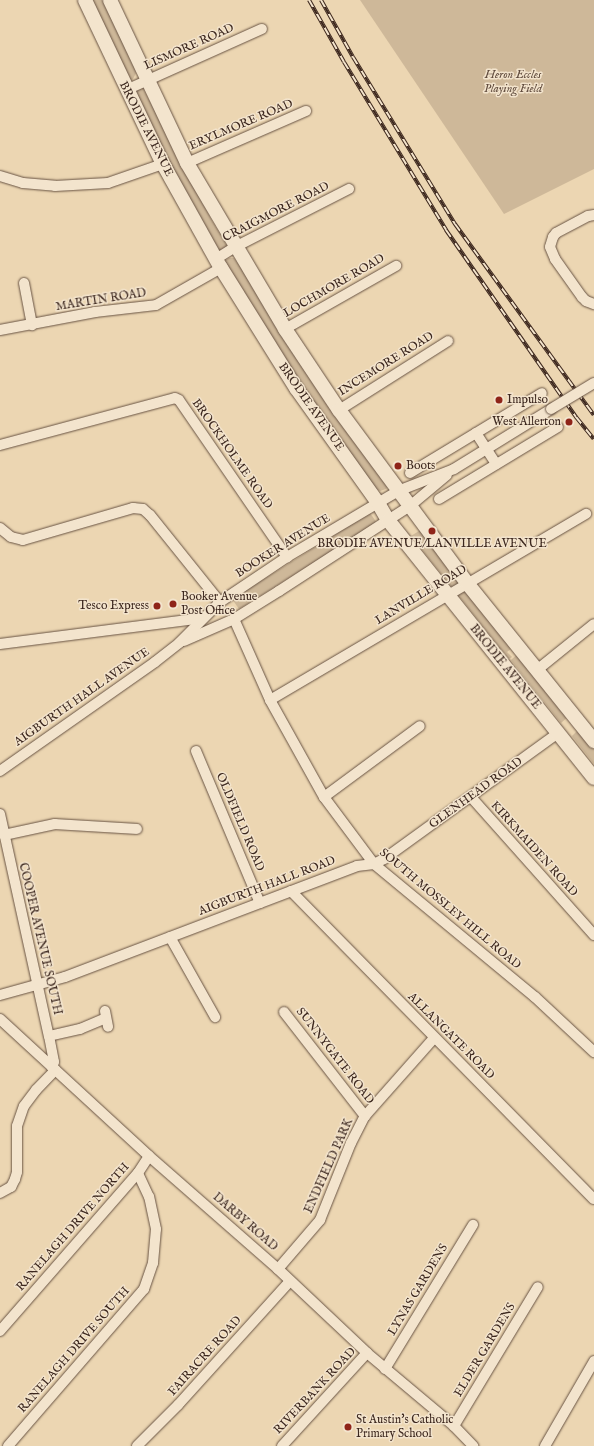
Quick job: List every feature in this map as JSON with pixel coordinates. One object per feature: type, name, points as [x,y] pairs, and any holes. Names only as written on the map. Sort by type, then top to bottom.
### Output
[{"type":"street","name":"BRODIE AVENUE","points":[[85,0],[126,90],[163,164],[218,264],[296,388],[378,503],[388,520],[594,778]]},
{"type":"street","name":"BRODIE AVENUE","points":[[110,0],[146,80],[187,163],[235,247],[285,329],[338,410],[398,491],[467,583],[594,741]]},
{"type":"street","name":"LISMORE ROAD","points":[[126,90],[262,28]]},
{"type":"street","name":"ERYLMORE ROAD","points":[[187,163],[306,111]]},
{"type":"street","points":[[0,176],[23,183],[55,186],[108,183],[163,164]]},
{"type":"street","name":"CRAIGMORE ROAD","points":[[218,264],[235,247],[349,189]]},
{"type":"street","points":[[594,215],[588,216],[556,233],[552,237],[550,247],[554,260],[582,297],[586,301],[594,304]]},
{"type":"street","name":"MARTIN ROAD","points":[[0,330],[95,312],[156,305],[218,264]]},
{"type":"street","name":"LOCHMORE ROAD","points":[[285,329],[396,266]]},
{"type":"street","points":[[24,283],[32,325]]},
{"type":"street","name":"INCEMORE ROAD","points":[[338,410],[448,341]]},
{"type":"street","name":"BOOKER AVENUE","points":[[178,643],[220,602],[287,557],[398,491],[454,468],[594,384]]},
{"type":"street","points":[[426,480],[415,470],[542,393]]},
{"type":"street","name":"BROCKHOLME ROAD","points":[[0,445],[174,398],[179,400],[287,557]]},
{"type":"street","points":[[439,499],[558,427]]},
{"type":"street","points":[[476,433],[496,464]]},
{"type":"street","name":"BOOKER AVENUE","points":[[178,643],[234,619],[410,506],[454,468]]},
{"type":"street","points":[[0,528],[11,537],[23,540],[133,508],[143,509],[150,515],[220,602]]},
{"type":"street","name":"LANVILLE ROAD","points":[[270,700],[586,514]]},
{"type":"street","points":[[0,644],[203,618]]},
{"type":"street","name":"SOUTH MOSSLEY HILL ROAD","points":[[234,619],[270,700],[324,797],[374,864],[535,997],[594,1052]]},
{"type":"street","points":[[536,670],[594,624]]},
{"type":"street","name":"AIGBURTH HALL AVENUE","points":[[0,771],[155,662],[178,643]]},
{"type":"street","name":"GLENHEAD ROAD","points":[[374,864],[384,859],[471,797],[576,718]]},
{"type":"street","points":[[324,797],[420,726]]},
{"type":"street","name":"OLDFIELD ROAD","points":[[196,751],[260,903]]},
{"type":"street","name":"KIRKMAIDEN ROAD","points":[[471,797],[594,935]]},
{"type":"street","name":"COOPER AVENUE SOUTH","points":[[0,814],[37,984],[50,1036],[54,1069]]},
{"type":"street","points":[[4,835],[55,824],[137,829]]},
{"type":"street","name":"AIGBURTH HALL ROAD","points":[[0,995],[66,977],[357,866],[374,864]]},
{"type":"street","name":"ALLANGATE ROAD","points":[[291,891],[434,1038],[594,1198]]},
{"type":"street","points":[[170,937],[215,1017]]},
{"type":"street","name":"SUNNYGATE ROAD","points":[[284,1012],[365,1116]]},
{"type":"street","name":"DARBY ROAD","points":[[0,1019],[149,1156],[278,1269],[367,1353],[454,1426],[473,1446]]},
{"type":"street","points":[[50,1036],[80,1029],[106,1019]]},
{"type":"street","name":"ENDFIELD PARK","points":[[278,1269],[320,1220],[351,1143],[365,1116],[434,1038]]},
{"type":"street","points":[[0,1193],[11,1187],[15,1180],[17,1172],[17,1126],[24,1106],[54,1069]]},
{"type":"street","name":"RANELAGH DRIVE NORTH","points":[[0,1331],[138,1173],[149,1156]]},
{"type":"street","name":"RANELAGH DRIVE SOUTH","points":[[8,1446],[144,1289],[153,1263],[156,1229],[149,1197],[138,1173]]},
{"type":"street","name":"LYNAS GARDENS","points":[[385,1369],[473,1225]]},
{"type":"street","name":"FAIRACRE ROAD","points":[[137,1446],[178,1405],[290,1281]]},
{"type":"street","name":"ELDER GARDENS","points":[[454,1426],[538,1287]]},
{"type":"street","name":"RIVERBANK ROAD","points":[[282,1446],[367,1353]]},
{"type":"street","points":[[545,1446],[594,1361]]},
{"type":"green space","points":[[90,0],[103,0],[134,66],[136,73],[133,79],[129,81]]},
{"type":"green space","name":"Heron Eccles Playing Field","points":[[360,0],[594,0],[594,169],[504,214]]},
{"type":"green space","points":[[143,88],[211,219],[227,246],[227,249],[218,251],[185,195],[135,91]]},
{"type":"green space","points":[[229,258],[234,258],[240,266],[388,487],[386,489],[380,491],[375,488],[295,376],[248,303],[225,261]]},
{"type":"green space","points":[[370,513],[377,523],[239,609],[232,599]]},
{"type":"green space","points":[[422,529],[462,581],[454,587],[451,586],[411,536]]},
{"type":"green space","points":[[466,588],[512,648],[507,652],[512,657],[509,659],[459,596],[458,594]]},
{"type":"green space","points":[[520,652],[570,715],[561,723],[511,660]]},
{"type":"green space","points":[[580,728],[594,746],[594,764],[572,736]]},
{"type":"railway","points":[[309,0],[344,62],[446,230],[576,417],[594,439]]},
{"type":"railway","points":[[321,0],[353,57],[455,224],[594,415]]},
{"type":"place","name":"Impulso","points":[[499,400]]},
{"type":"place","name":"West Allerton","points":[[569,422]]},
{"type":"place","name":"Boots","points":[[398,466]]},
{"type":"place","name":"BRODIE AVENUE/LANVILLE AVENUE","points":[[432,531]]},
{"type":"place","name":"Booker Avenue Post Office","points":[[173,604]]},
{"type":"place","name":"Tesco Express","points":[[157,606]]},
{"type":"place","name":"St Austin's Catholic Primary School","points":[[348,1427]]}]
